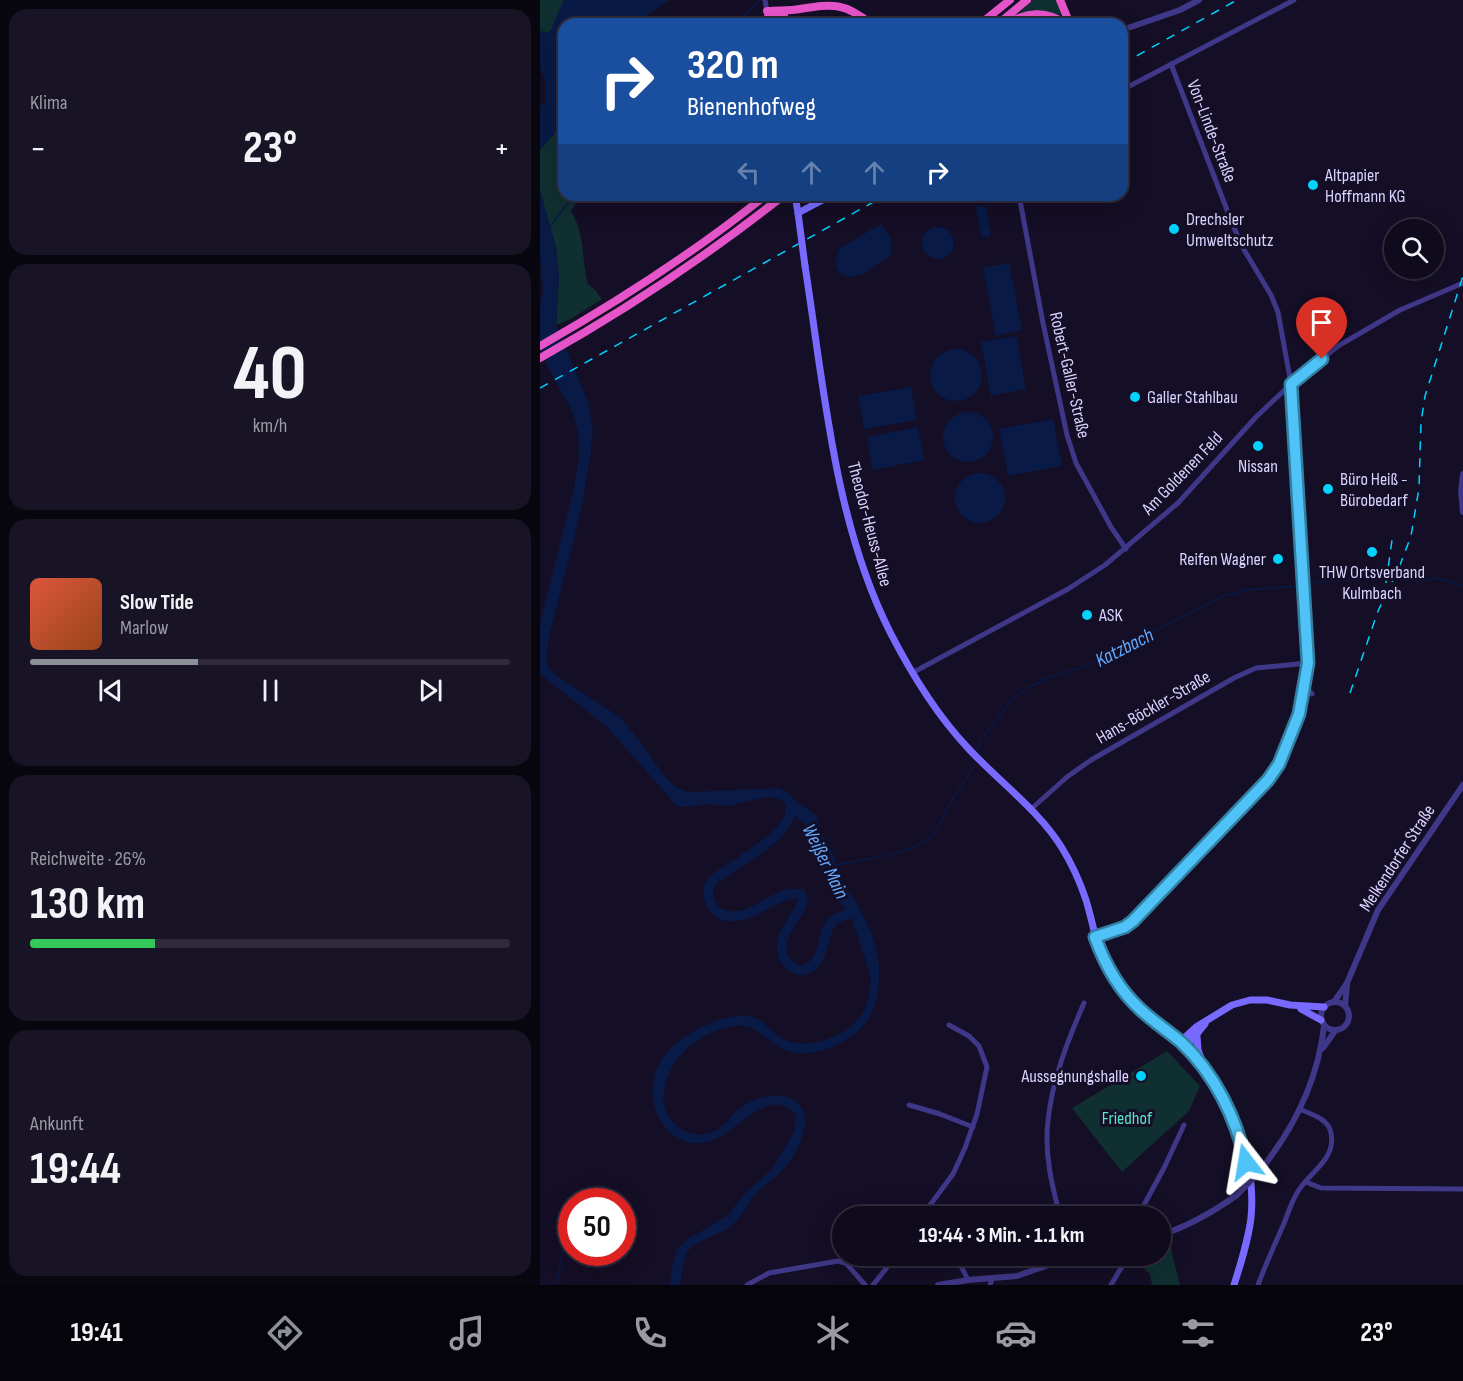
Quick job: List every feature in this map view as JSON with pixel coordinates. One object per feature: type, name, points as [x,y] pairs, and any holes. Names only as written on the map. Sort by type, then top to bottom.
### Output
[{"type":"highway","points":[[988,18],[1010,0]]},
{"type":"highway","points":[[1005,18],[1027,0]]},
{"type":"highway","points":[[1060,0],[1066,18]]},
{"type":"highway","points":[[768,17],[796,10],[834,5],[844,7],[863,18]]},
{"type":"highway","points":[[768,17],[796,10]]},
{"type":"highway","points":[[1018,18],[1034,13],[1057,18]]},
{"type":"highway","points":[[782,18],[785,14]]},
{"type":"highway","points":[[540,346],[639,286],[725,228],[759,201]]},
{"type":"highway","points":[[540,358],[646,296],[732,236],[776,201]]},
{"type":"main road","name":"Theodor-Heuss-Allee","points":[[796,201],[833,443],[856,545],[874,598],[922,690],[966,746],[1030,810],[1061,845],[1074,869],[1086,901],[1095,937],[1111,975],[1142,1011],[1183,1044],[1206,1071]]},
{"type":"main road","points":[[798,213],[821,201]]},
{"type":"main road","points":[[1183,1044],[1191,1031],[1232,1005],[1250,1000],[1267,1000],[1290,1005],[1307,1011],[1322,1023]]},
{"type":"main road","points":[[1290,1005],[1324,1007]]},
{"type":"main road","points":[[1183,1044],[1197,1036],[1206,1022]]},
{"type":"main road","points":[[1197,1036],[1198,1050],[1206,1071],[1229,1109],[1238,1130],[1250,1177],[1251,1216],[1245,1250],[1234,1285]]},
{"type":"street","points":[[765,0],[768,17]]},
{"type":"street","points":[[1128,28],[1180,10],[1199,0]]},
{"type":"street","points":[[1128,87],[1294,0]]},
{"type":"street","name":"Von-Linde-Straße","points":[[1095,937],[1125,927],[1133,921],[1268,780],[1290,741],[1299,714],[1308,663],[1291,384],[1278,312],[1232,223],[1171,64]]},
{"type":"street","name":"Robert-Galler-Straße","points":[[1020,201],[1067,435],[1076,463],[1111,527],[1126,549]]},
{"type":"street","name":"Am Goldenen Feld","points":[[912,673],[1068,589],[1105,566],[1178,503],[1256,417],[1291,384],[1338,346],[1420,300],[1463,283]]},
{"type":"street","points":[[1463,474],[1461,491],[1463,512]]},
{"type":"street","name":"Hans-Böckler-Straße","points":[[1030,810],[1067,777],[1091,760],[1234,678],[1256,668],[1308,663]]},
{"type":"street","points":[[1304,685],[1312,694]]},
{"type":"street","name":"Melkendorfer Straße","points":[[1334,1002],[1347,983],[1378,910],[1463,785]]},
{"type":"street","name":"Melkendorfer Straße","points":[[1345,1006],[1347,983]]},
{"type":"street","points":[[1171,1230],[1214,1211],[1236,1195],[1259,1172],[1280,1145],[1299,1109],[1321,1051],[1335,1031],[1343,1028],[1348,1022],[1349,1013],[1345,1006],[1334,1002],[1324,1007],[1321,1013],[1321,1051]]},
{"type":"street","points":[[1058,1206],[1049,1164],[1048,1121],[1063,1055],[1084,1003]]},
{"type":"street","points":[[1322,1023],[1335,1031]]},
{"type":"street","points":[[931,1206],[952,1174],[973,1126],[987,1067],[979,1046],[969,1036],[949,1025]]},
{"type":"street","points":[[909,1105],[973,1126]]},
{"type":"street","points":[[1258,1285],[1300,1187],[1329,1155],[1332,1134],[1328,1126],[1319,1118],[1299,1109]]},
{"type":"street","points":[[1143,1206],[1184,1125]]},
{"type":"street","points":[[1306,1182],[1321,1188],[1463,1189]]},
{"type":"street","points":[[747,1285],[769,1273],[838,1262],[846,1263],[865,1285]]},
{"type":"street","points":[[873,1285],[888,1266]]},
{"type":"street","points":[[961,1266],[968,1280]]},
{"type":"street","points":[[939,1285],[968,1280],[991,1282],[1044,1266]]},
{"type":"street","points":[[1111,1285],[1122,1266]]},
{"type":"green space","points":[[540,0],[564,0],[551,30],[547,33],[540,31]]},
{"type":"green space","points":[[1033,0],[1058,0],[1062,15],[1039,11],[1017,14]]},
{"type":"green space","points":[[558,130],[558,201],[577,201],[571,211],[579,229],[588,284],[602,299],[571,319],[556,325],[559,276],[556,248],[540,191],[540,150]]},
{"type":"green space","name":"Friedhof","points":[[1167,1051],[1200,1086],[1189,1111],[1122,1172],[1072,1108]]},
{"type":"green space","points":[[1171,1249],[1180,1285],[1152,1285],[1150,1274],[1142,1266],[1171,1266]]},
{"type":"water","points":[[564,0],[669,0],[644,18],[558,18],[558,130],[540,150],[540,105],[545,105],[546,83],[540,67],[540,31],[547,33],[551,30]]},
{"type":"water","name":"Weißer Main","points":[[540,191],[556,248],[559,276],[556,325],[589,404],[593,432],[584,494],[549,636],[546,659],[548,667],[557,676],[620,717],[665,777],[677,788],[689,792],[778,788],[813,813],[818,818],[821,832],[831,849],[840,878],[868,926],[878,957],[878,987],[871,1014],[857,1032],[837,1045],[813,1052],[791,1052],[751,1028],[729,1027],[706,1036],[677,1059],[665,1085],[664,1104],[670,1118],[681,1129],[695,1134],[710,1133],[723,1126],[745,1104],[762,1097],[789,1097],[796,1101],[805,1115],[801,1141],[792,1158],[782,1171],[757,1193],[735,1223],[690,1249],[684,1261],[680,1285],[670,1285],[677,1249],[688,1239],[727,1216],[744,1194],[772,1169],[794,1132],[796,1115],[784,1106],[772,1105],[759,1110],[720,1137],[706,1143],[692,1143],[679,1139],[668,1131],[655,1110],[653,1084],[662,1059],[675,1044],[692,1032],[714,1021],[737,1016],[758,1019],[780,1038],[796,1043],[832,1038],[853,1025],[861,1016],[868,998],[870,974],[852,918],[831,891],[821,870],[821,859],[816,842],[804,824],[786,808],[786,803],[780,799],[765,798],[725,806],[711,804],[677,806],[607,727],[540,674],[540,624],[579,459],[578,432],[572,411],[540,348],[540,308],[543,292],[540,255]]},
{"type":"water","points":[[985,205],[991,236],[982,238],[976,207]]},
{"type":"water","points":[[882,225],[891,239],[892,253],[890,256],[863,274],[848,277],[838,272],[835,264],[839,249]]},
{"type":"water","points":[[938,227],[949,232],[954,243],[949,254],[938,259],[927,254],[922,243],[927,232]]},
{"type":"water","points":[[1009,263],[1022,330],[996,336],[983,268]]},
{"type":"water","points":[[1016,336],[1026,389],[991,396],[981,342]]},
{"type":"water","points":[[956,349],[966,351],[974,357],[980,365],[982,375],[980,385],[974,393],[966,399],[956,401],[946,399],[938,393],[932,385],[930,375],[932,365],[938,357],[946,351]]},
{"type":"water","points":[[911,387],[917,420],[864,429],[858,396]]},
{"type":"water","points":[[968,412],[986,419],[993,437],[986,455],[968,462],[950,455],[943,437],[950,419]]},
{"type":"water","points":[[1053,419],[1062,466],[1008,476],[999,429]]},
{"type":"water","points":[[918,427],[924,460],[873,470],[867,437]]},
{"type":"water","points":[[975,473],[985,473],[998,480],[1005,493],[1005,503],[998,516],[985,523],[975,523],[966,519],[959,512],[955,503],[955,493],[959,484],[966,477]]},
{"type":"waterway","points":[[741,18],[760,0]]},
{"type":"waterway","points":[[551,225],[569,201]]},
{"type":"waterway","name":"Katzbach","points":[[1416,582],[1436,578],[1463,585]]},
{"type":"waterway","name":"Katzbach","points":[[1309,584],[1337,580],[1383,580]]},
{"type":"waterway","name":"Katzbach","points":[[1395,580],[1405,580]]},
{"type":"waterway","name":"Katzbach","points":[[978,750],[981,739],[1014,698],[1029,687],[1048,678],[1086,666],[1223,596],[1248,590],[1296,586]]},
{"type":"waterway","name":"Katzbach","points":[[835,865],[888,855],[926,840],[937,829],[974,764]]},
{"type":"waterway","points":[[791,806],[787,821],[774,837],[713,880],[708,891],[710,902],[722,914],[738,916],[747,914],[783,896],[801,894],[803,902],[786,931],[782,946],[782,953],[786,961],[793,968],[800,970],[816,962],[820,956],[826,933],[833,921],[840,916],[854,913]]},
{"type":"waterway","points":[[557,1285],[560,1266]]},
{"type":"railway","points":[[1128,61],[1237,0]]},
{"type":"railway","points":[[540,388],[875,201]]},
{"type":"railway","points":[[1350,693],[1378,611],[1411,536],[1419,488],[1421,422],[1425,396],[1463,276]]},
{"type":"railway","points":[[1386,583],[1393,533]]},
{"type":"place","name":"Altpapier Hoffmann KG","points":[[1313,185]]},
{"type":"place","name":"Drechsler Umweltschutz","points":[[1174,229]]},
{"type":"place","name":"Galler Stahlbau","points":[[1135,397]]},
{"type":"place","name":"Nissan","points":[[1258,446]]},
{"type":"place","name":"Büro Heiß - Bürobedarf","points":[[1328,489]]},
{"type":"place","name":"THW Ortsverband Kulmbach","points":[[1372,552]]},
{"type":"place","name":"Reifen Wagner","points":[[1278,559]]},
{"type":"place","name":"ASK","points":[[1087,615]]},
{"type":"place","name":"Aussegnungshalle","points":[[1141,1076]]},
{"type":"route","points":[[1246,1162],[1238,1130],[1229,1109],[1206,1071],[1180,1042],[1142,1011],[1121,989],[1111,975],[1095,937],[1125,927],[1133,921],[1268,780],[1290,741],[1299,714],[1308,663],[1291,384],[1322,359]]}]
